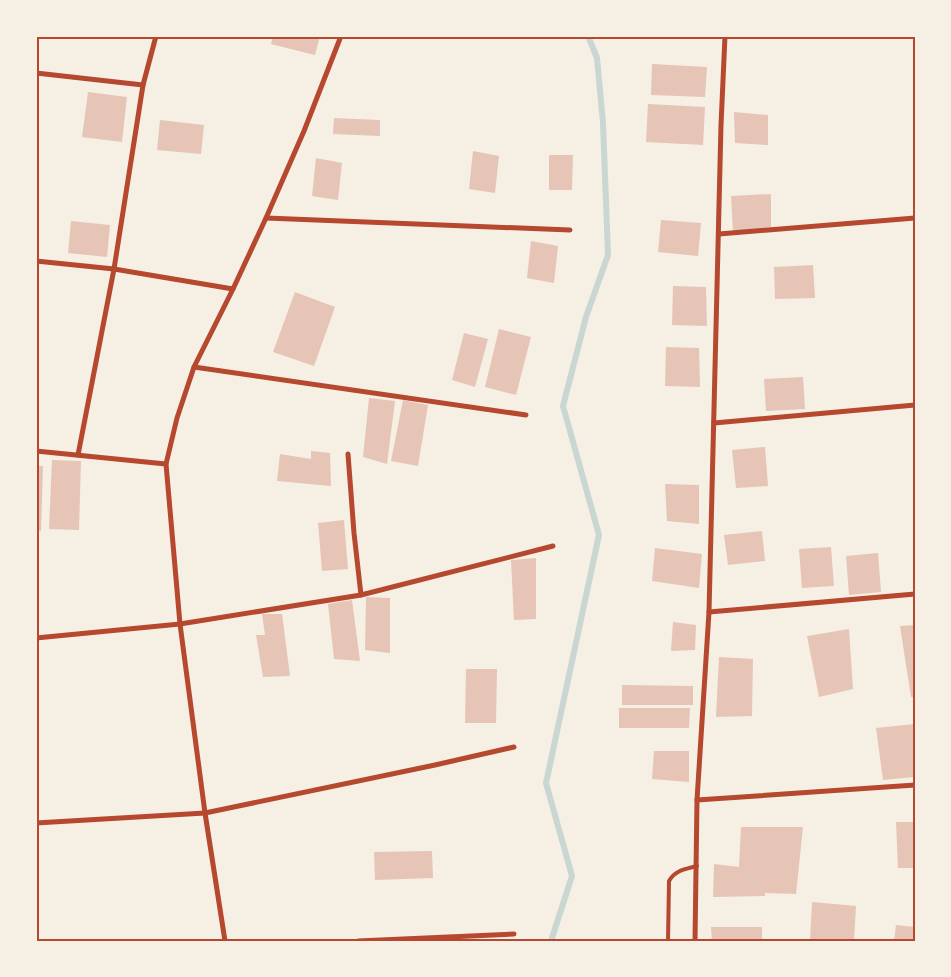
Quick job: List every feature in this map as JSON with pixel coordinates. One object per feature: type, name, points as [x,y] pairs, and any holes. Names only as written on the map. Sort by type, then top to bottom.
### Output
[{"type":"street","points":[[78,455],[114,269],[142,85],[156,36]]},
{"type":"street","points":[[225,941],[205,813],[180,624],[166,464],[177,418],[194,367],[266,218],[304,131],[341,36]]},
{"type":"street","points":[[695,941],[697,800],[709,612],[725,36]]},
{"type":"street","points":[[36,73],[142,85]]},
{"type":"street","points":[[266,218],[570,230]]},
{"type":"street","points":[[719,234],[915,218]]},
{"type":"street","points":[[36,261],[114,269],[233,289]]},
{"type":"street","points":[[194,367],[526,415]]},
{"type":"street","points":[[714,422],[915,405]]},
{"type":"street","points":[[36,452],[166,464]]},
{"type":"street","points":[[348,454],[361,595]]},
{"type":"street","points":[[36,638],[180,624],[361,595],[553,546]]},
{"type":"street","points":[[709,612],[915,594]]},
{"type":"street","points":[[36,824],[205,813],[514,747]]},
{"type":"street","points":[[697,800],[915,785]]},
{"type":"street","points":[[358,941],[514,934]]},
{"type":"lane","points":[[668,941],[670,881],[673,875],[680,871],[697,866]]},
{"type":"building","points":[[273,36],[320,36],[315,55],[271,44]]},
{"type":"building","points":[[652,64],[707,67],[705,97],[651,95]]},
{"type":"building","points":[[88,92],[127,97],[122,142],[82,137]]},
{"type":"building","points":[[648,104],[705,107],[703,145],[646,142]]},
{"type":"building","points":[[734,112],[768,115],[768,145],[735,143]]},
{"type":"building","points":[[334,118],[380,120],[380,136],[333,134]]},
{"type":"building","points":[[160,120],[204,125],[201,154],[157,150]]},
{"type":"building","points":[[473,151],[499,156],[495,193],[469,189]]},
{"type":"building","points":[[549,155],[573,155],[572,190],[549,190]]},
{"type":"building","points":[[316,158],[342,163],[338,200],[312,196]]},
{"type":"building","points":[[771,194],[771,227],[733,233],[731,196]]},
{"type":"building","points":[[661,220],[701,223],[698,256],[658,252]]},
{"type":"building","points":[[71,221],[110,225],[107,257],[68,253]]},
{"type":"building","points":[[531,241],[558,246],[554,283],[527,278]]},
{"type":"building","points":[[813,265],[815,298],[775,299],[774,267]]},
{"type":"building","points":[[673,286],[706,287],[707,326],[672,325]]},
{"type":"building","points":[[295,292],[335,307],[314,366],[273,352]]},
{"type":"building","points":[[499,329],[531,337],[516,395],[485,387]]},
{"type":"building","points":[[464,333],[488,339],[475,387],[452,380]]},
{"type":"building","points":[[666,347],[699,348],[700,387],[665,386]]},
{"type":"building","points":[[803,377],[805,409],[766,411],[764,379]]},
{"type":"building","points":[[369,398],[395,401],[387,464],[363,457]]},
{"type":"building","points":[[403,400],[428,405],[418,466],[391,461]]},
{"type":"building","points":[[765,447],[768,486],[736,488],[732,450]]},
{"type":"building","points":[[311,451],[330,453],[331,486],[277,481],[280,454],[311,459]]},
{"type":"building","points":[[52,460],[81,461],[79,530],[49,529]]},
{"type":"building","points":[[36,466],[43,466],[41,531],[36,531]]},
{"type":"building","points":[[665,484],[699,485],[699,524],[667,521]]},
{"type":"building","points":[[344,520],[348,569],[322,571],[318,523]]},
{"type":"building","points":[[762,531],[765,561],[728,565],[724,535]]},
{"type":"building","points":[[831,547],[834,586],[802,588],[799,549]]},
{"type":"building","points":[[655,548],[702,554],[699,588],[652,581]]},
{"type":"building","points":[[878,553],[881,592],[849,595],[846,556]]},
{"type":"building","points":[[536,558],[536,619],[514,620],[511,560]]},
{"type":"building","points":[[366,597],[390,598],[390,653],[365,650]]},
{"type":"building","points":[[352,600],[360,661],[334,659],[328,604]]},
{"type":"building","points":[[262,614],[282,614],[290,676],[263,677],[256,635],[265,635]]},
{"type":"building","points":[[673,622],[696,625],[695,650],[671,651]]},
{"type":"building","points":[[915,625],[915,697],[911,697],[900,626]]},
{"type":"building","points":[[849,629],[853,689],[819,697],[807,636]]},
{"type":"building","points":[[719,657],[753,659],[752,716],[716,717]]},
{"type":"building","points":[[466,669],[497,669],[496,723],[465,723]]},
{"type":"building","points":[[622,685],[693,686],[693,705],[622,705]]},
{"type":"building","points":[[619,708],[690,708],[689,728],[619,728]]},
{"type":"building","points":[[914,724],[915,777],[883,780],[876,728]]},
{"type":"building","points":[[654,751],[689,751],[689,782],[652,779]]},
{"type":"building","points":[[896,822],[915,822],[915,868],[898,868]]},
{"type":"building","points":[[741,827],[803,827],[796,894],[765,893],[765,896],[713,897],[714,864],[739,867]]},
{"type":"building","points":[[432,851],[433,878],[375,880],[374,852]]},
{"type":"building","points":[[812,902],[856,906],[854,941],[810,941]]},
{"type":"building","points":[[896,925],[915,927],[915,941],[894,941]]},
{"type":"building","points":[[711,927],[762,927],[762,941],[712,941]]},
{"type":"waterway","points":[[551,941],[572,876],[546,783],[599,535],[563,406],[586,317],[608,255],[603,123],[597,58],[588,36]]}]
